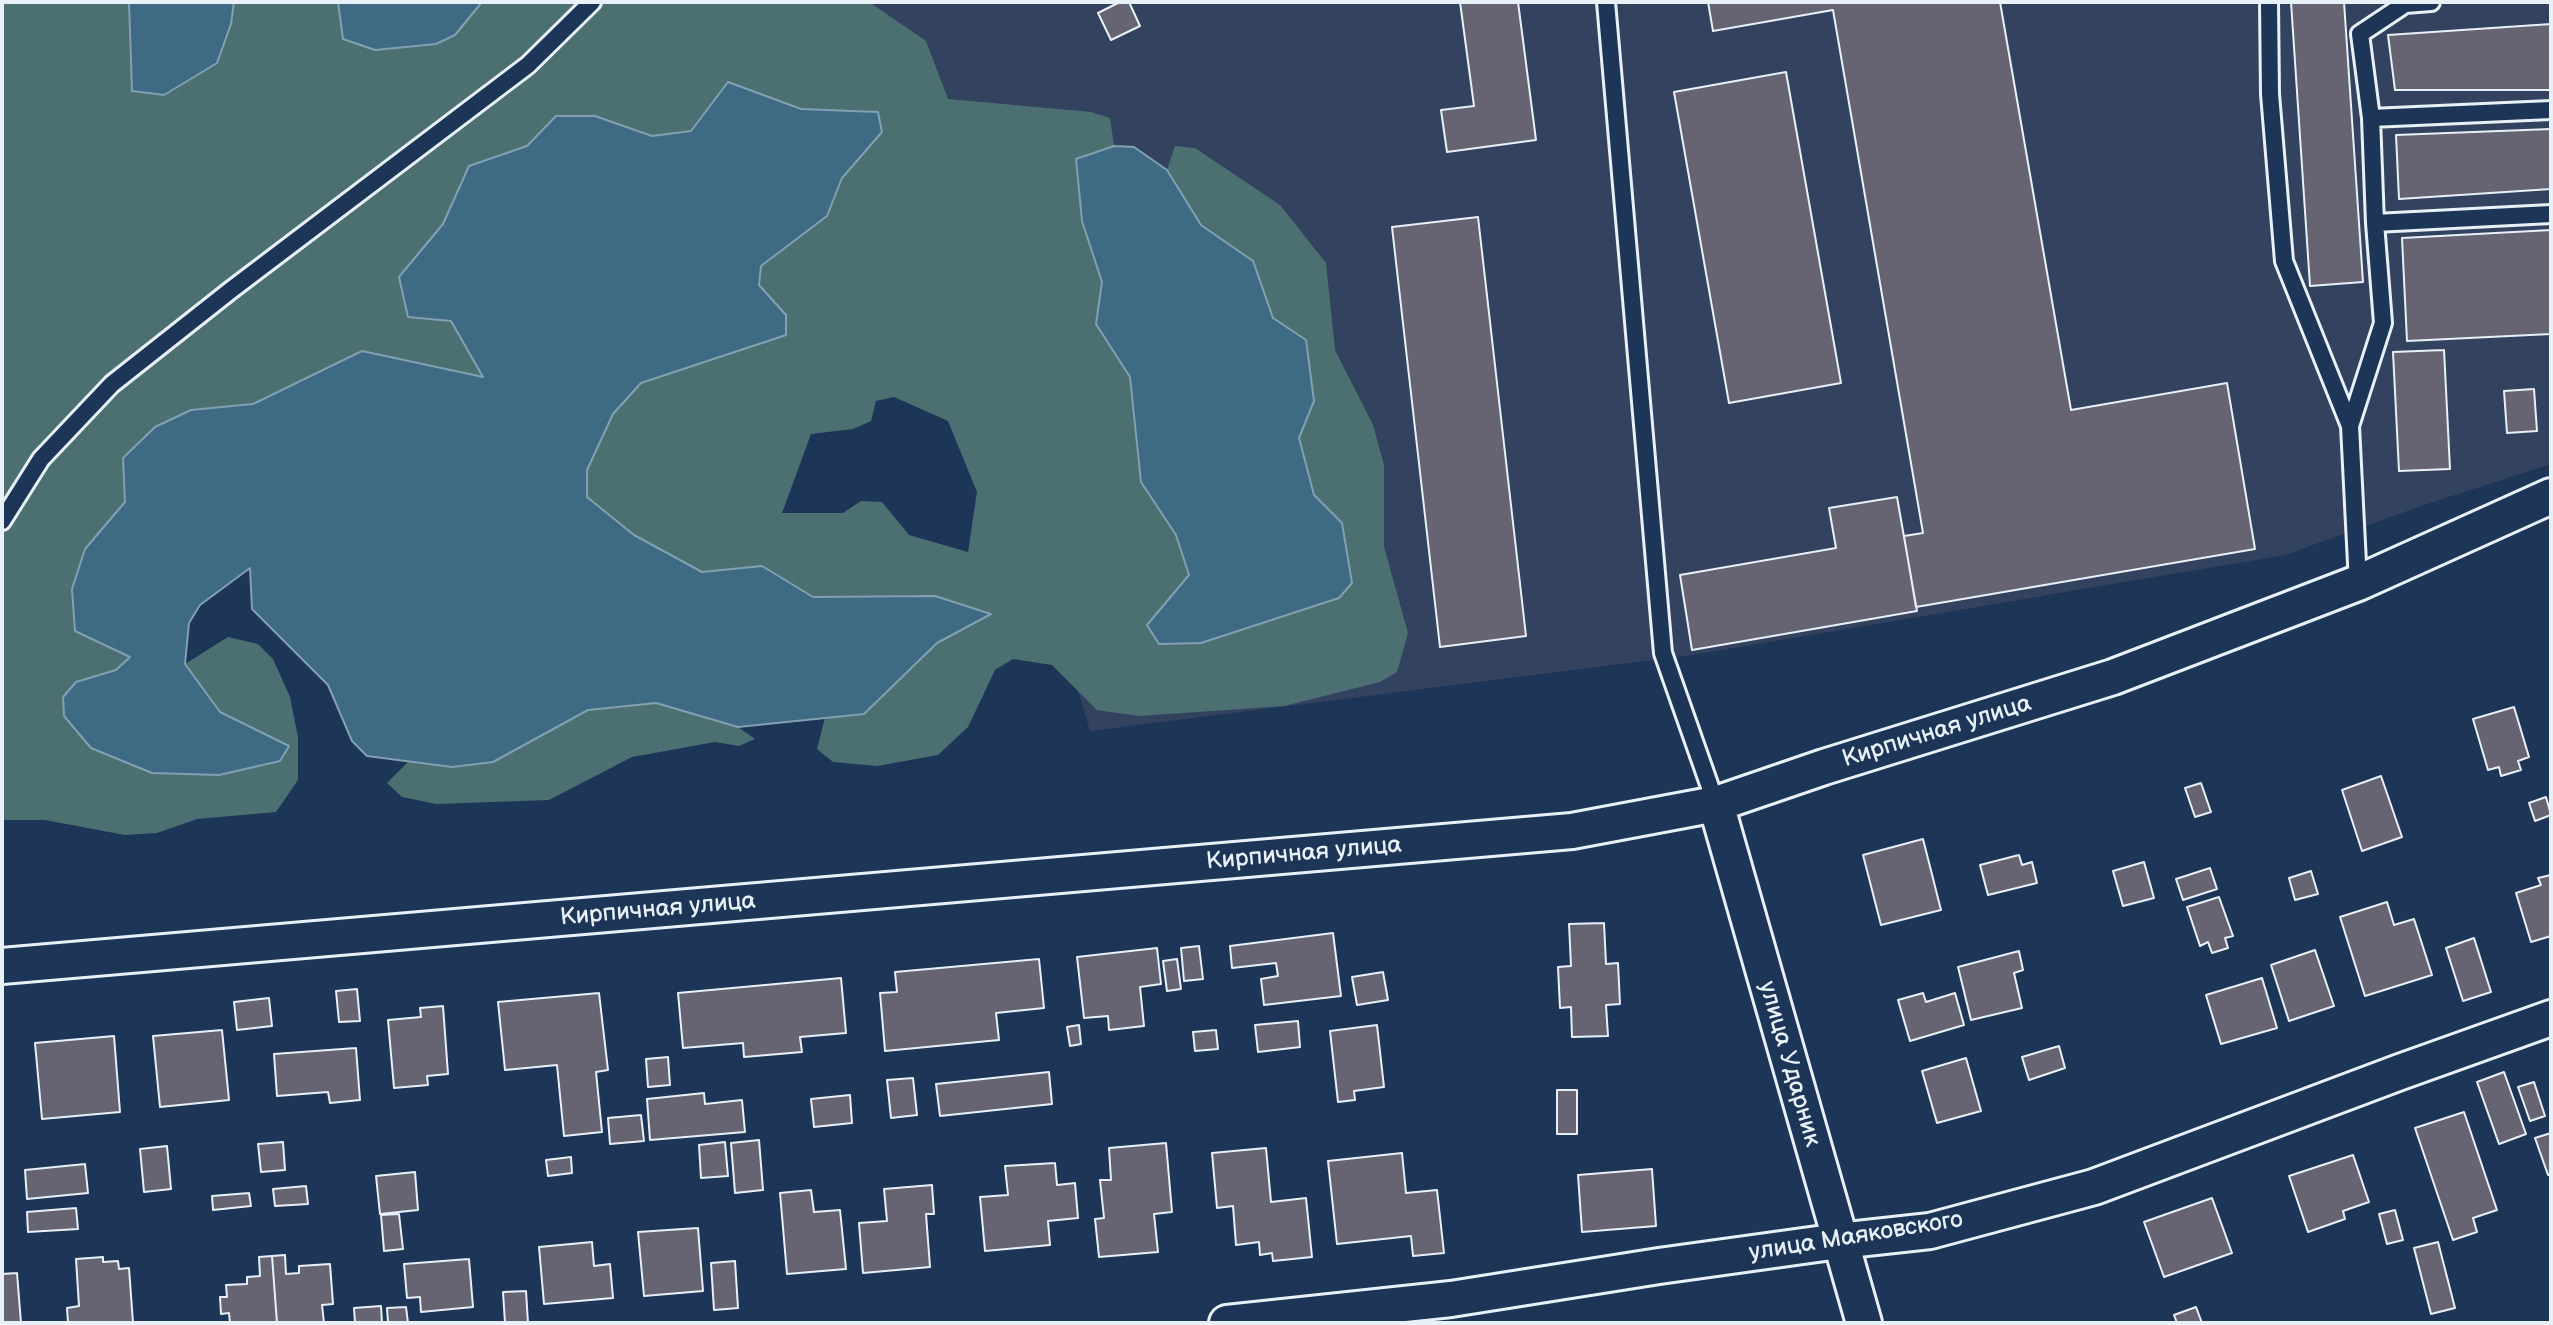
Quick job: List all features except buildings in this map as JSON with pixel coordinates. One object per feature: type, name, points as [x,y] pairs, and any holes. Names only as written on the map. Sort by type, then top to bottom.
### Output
[{"type":"street","name":"Кирпичная улица","points":[[2,966],[1572,831],[1716,804],[2113,677],[2358,583],[2551,496]]},
{"type":"street","name":"улица Ударник","points":[[1716,804],[1864,1323]]},
{"type":"street","name":"улица Маяковского","points":[[1227,1323],[1451,1299],[1659,1266],[1930,1231],[2094,1187],[2551,1018]]},
{"type":"lane","points":[[2,521],[41,459],[112,384],[528,65],[592,2]]},
{"type":"lane","points":[[1606,2],[1663,653],[1716,804]]},
{"type":"lane","points":[[2269,2],[2270,94],[2284,261],[2350,426],[2358,583]]},
{"type":"lane","points":[[2350,426],[2383,323],[2371,118],[2360,34],[2405,4],[2431,2]]},
{"type":"lane","points":[[2371,118],[2551,110]]},
{"type":"lane","points":[[2375,223],[2551,214]]},
{"type":"shaded area","points":[[129,2],[234,2],[231,24],[217,63],[164,95],[132,91]]},
{"type":"shaded area","points":[[338,2],[482,2],[455,35],[436,44],[375,50],[343,39]]},
{"type":"shaded area","points":[[871,2],[2551,2],[2551,464],[2285,555],[1692,655],[1090,731]]},
{"type":"shaded area","points":[[728,82],[801,109],[878,112],[882,132],[842,178],[827,216],[761,266],[759,285],[786,315],[786,335],[641,383],[613,414],[587,470],[587,497],[634,535],[702,572],[762,566],[813,597],[935,596],[991,614],[937,643],[864,714],[738,727],[656,703],[588,710],[493,762],[452,767],[367,756],[352,741],[328,685],[252,609],[250,568],[200,605],[189,623],[185,664],[220,712],[289,746],[280,761],[219,775],[152,773],[91,748],[64,716],[63,697],[76,682],[116,670],[130,657],[75,631],[72,589],[85,549],[125,502],[123,458],[155,427],[191,410],[253,404],[362,351],[483,377],[451,321],[408,317],[399,277],[443,224],[469,166],[527,146],[556,116],[595,116],[652,136],[691,131]]},
{"type":"shaded area","points":[[1114,146],[1134,147],[1167,170],[1201,225],[1253,261],[1273,318],[1306,340],[1314,401],[1299,438],[1314,495],[1342,523],[1352,583],[1339,598],[1201,643],[1159,644],[1147,625],[1189,575],[1176,535],[1141,482],[1130,377],[1096,324],[1102,282],[1082,221],[1076,159]]},
{"type":"green space","points":[[2,2],[129,2],[128,5],[231,24],[234,2],[338,2],[343,39],[455,35],[482,2],[869,2],[926,41],[948,99],[1091,112],[1110,118],[1114,146],[1076,159],[1082,221],[1102,282],[1096,324],[1130,377],[1141,482],[1176,535],[1189,575],[1147,625],[1342,523],[1314,495],[1299,438],[1314,401],[1273,318],[1253,261],[1201,225],[1167,170],[1175,146],[1195,148],[1280,205],[1326,263],[1335,350],[1373,425],[1384,465],[1384,547],[1408,633],[1397,672],[1380,682],[1284,706],[1139,716],[1097,710],[1052,665],[1013,659],[995,670],[968,727],[938,755],[877,766],[833,762],[817,749],[825,718],[864,714],[937,643],[990,614],[935,596],[813,597],[762,566],[702,572],[634,535],[587,497],[587,470],[613,414],[641,383],[786,335],[786,315],[759,285],[761,266],[827,216],[842,178],[882,132],[878,112],[801,109],[728,82],[692,131],[652,137],[595,116],[556,116],[527,146],[469,166],[443,224],[400,277],[451,321],[484,378],[362,351],[253,404],[191,410],[155,427],[123,458],[125,502],[85,549],[72,589],[75,631],[131,657],[116,670],[76,682],[279,761],[288,746],[220,712],[185,664],[228,637],[258,644],[273,659],[290,697],[298,737],[298,780],[276,812],[197,819],[157,833],[125,835],[45,820],[2,820]],"holes":[[[894,397],[948,421],[977,492],[968,552],[909,535],[882,502],[861,501],[843,513],[782,513],[811,434],[853,429],[871,421],[876,401]]]},
{"type":"green space","points":[[656,703],[738,727],[755,739],[739,746],[715,742],[632,757],[549,800],[436,804],[402,797],[387,783],[409,761],[452,767],[493,762],[588,710]]}]
